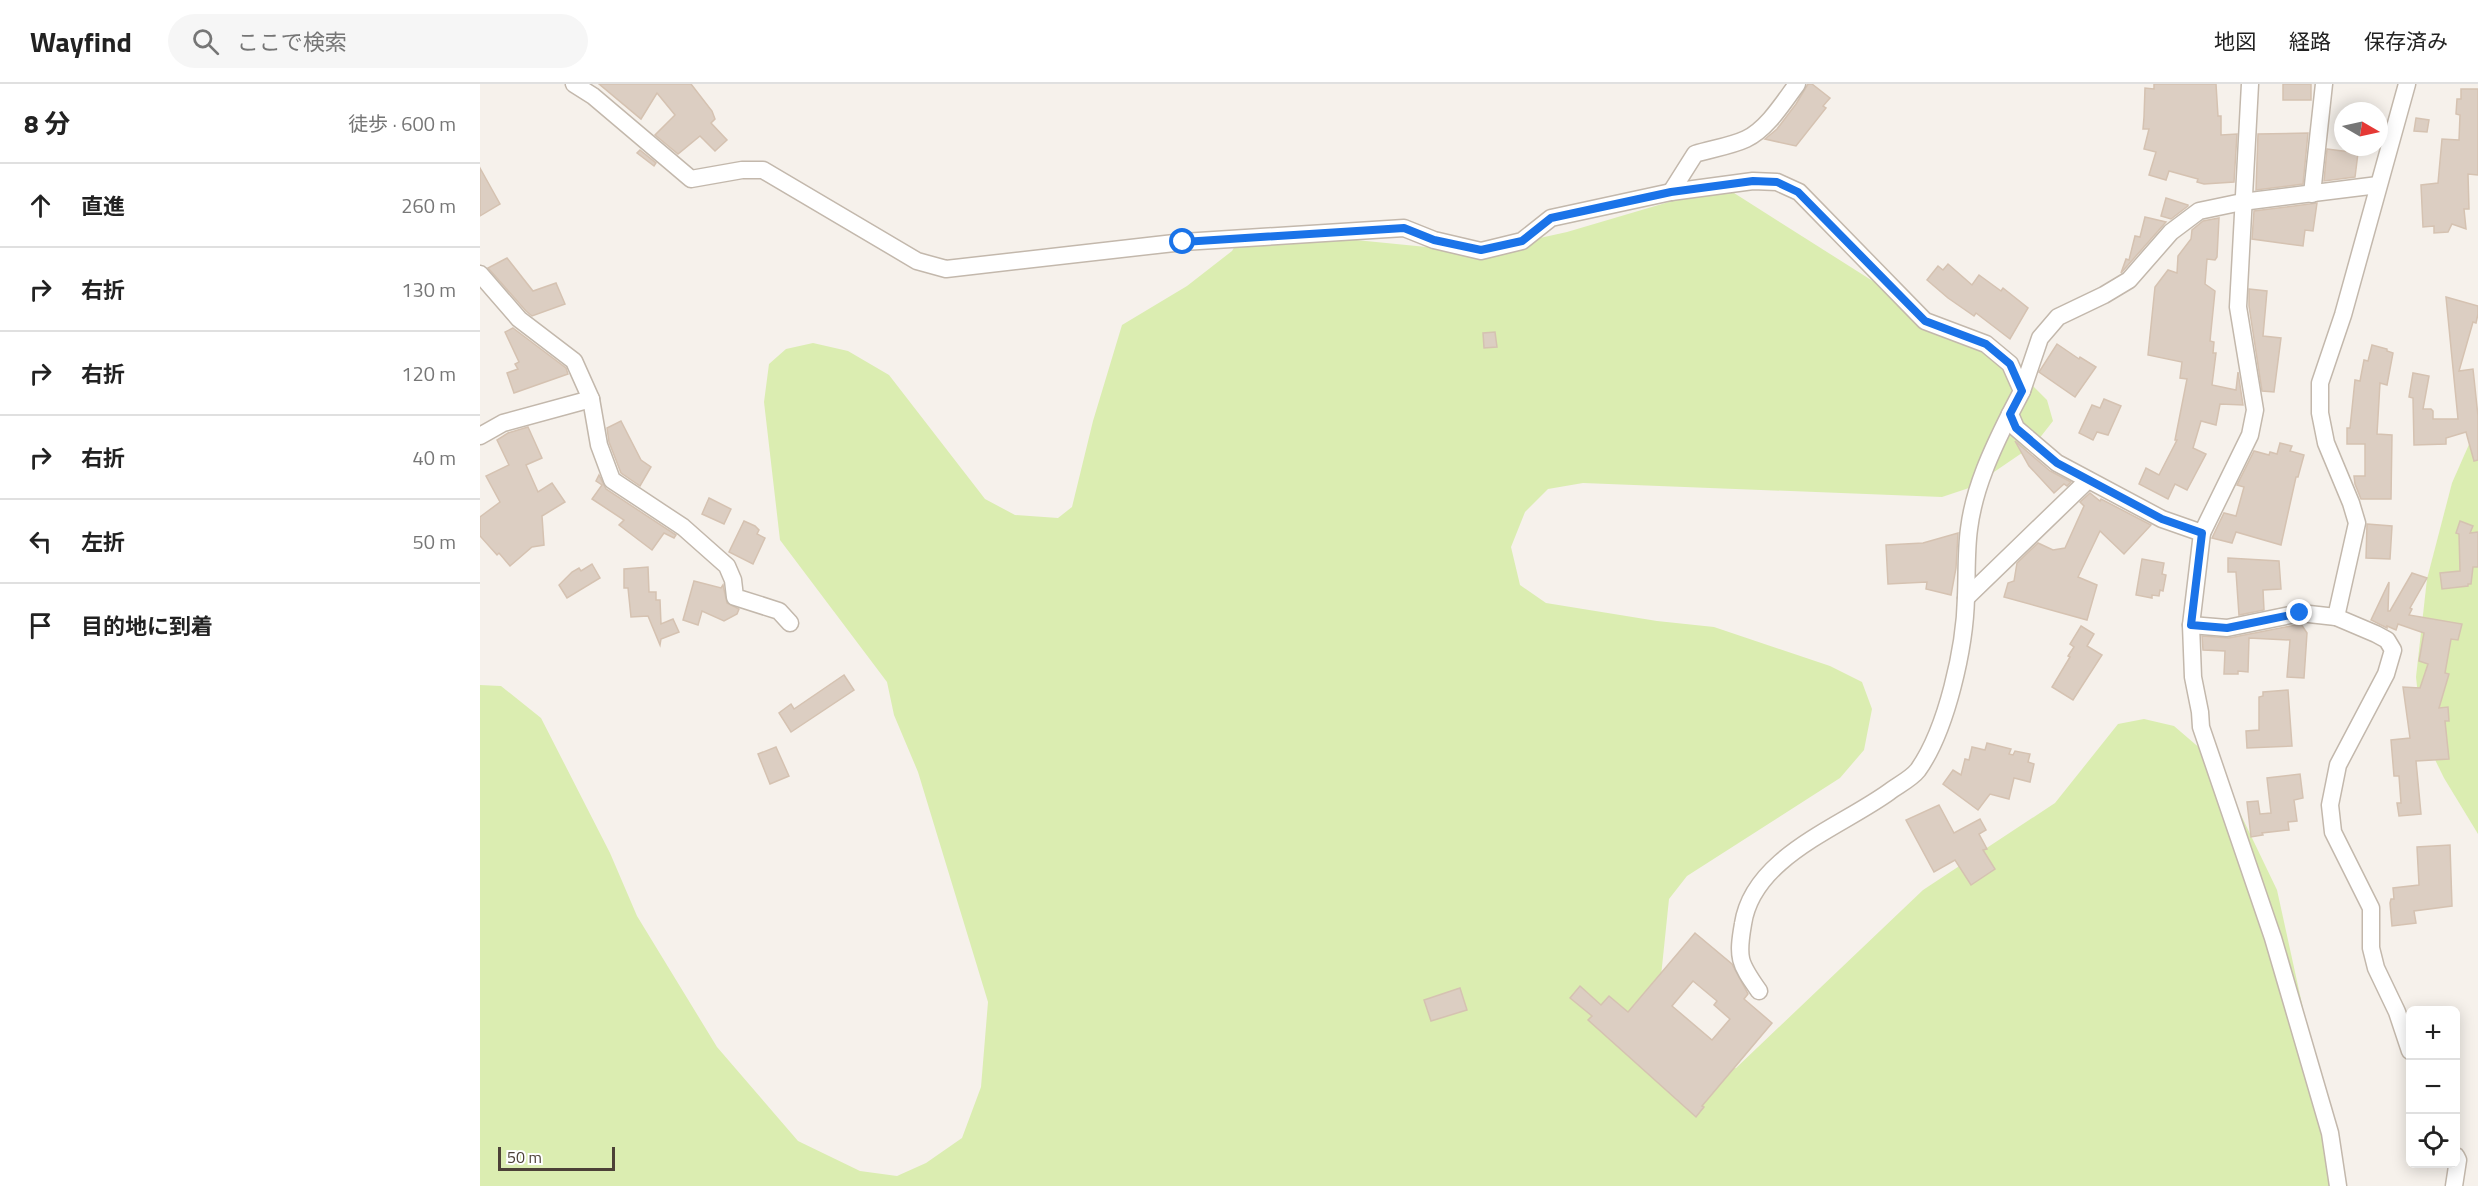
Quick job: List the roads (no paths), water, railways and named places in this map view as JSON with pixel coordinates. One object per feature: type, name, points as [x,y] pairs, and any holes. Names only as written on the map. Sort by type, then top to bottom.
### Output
[{"type":"street","points":[[574,84],[593,96],[691,179],[742,170],[763,170],[917,261],[946,269],[1183,242],[1404,228],[1434,240],[1481,250],[1522,241],[1551,218],[1671,192],[1753,181],[1777,182],[1798,192],[1925,321],[1986,344],[2010,364],[2022,391]]},
{"type":"street","points":[[1671,192],[1695,153],[1745,139],[1758,131],[1797,84]]},
{"type":"street","points":[[2250,84],[2238,307],[2255,410],[2250,435],[2202,533],[2191,625],[2193,677],[2201,727],[2273,938],[2330,1133],[2338,1186]]},
{"type":"street","points":[[2312,194],[2324,84]]},
{"type":"street","points":[[2336,617],[2357,523],[2352,503],[2326,443],[2320,413],[2320,383],[2343,315],[2407,84]]},
{"type":"street","points":[[1759,991],[1743,969],[1739,950],[1745,909],[1758,885],[1779,862],[1865,809],[1917,772],[1935,741],[1960,655],[1966,598],[1969,528],[1987,459],[2022,391],[2040,338],[2058,317],[2129,280],[2171,232],[2199,211],[2242,202],[2378,185]]},
{"type":"street","points":[[480,274],[519,319],[574,361],[591,399],[599,445],[612,480],[683,527],[727,566],[733,580],[735,597],[779,612],[790,623]]},
{"type":"street","points":[[480,436],[503,423],[591,399]]},
{"type":"street","points":[[2010,414],[2016,428],[2057,463],[2162,519],[2202,533]]},
{"type":"street","points":[[1966,598],[2088,480]]},
{"type":"street","points":[[2191,625],[2227,628],[2300,613],[2336,617],[2376,634],[2386,640],[2393,650],[2386,674],[2338,765],[2330,805],[2333,832],[2371,908],[2371,948],[2376,968],[2397,1012],[2406,1040]]},
{"type":"street","points":[[2454,1186],[2457,1168]]}]
